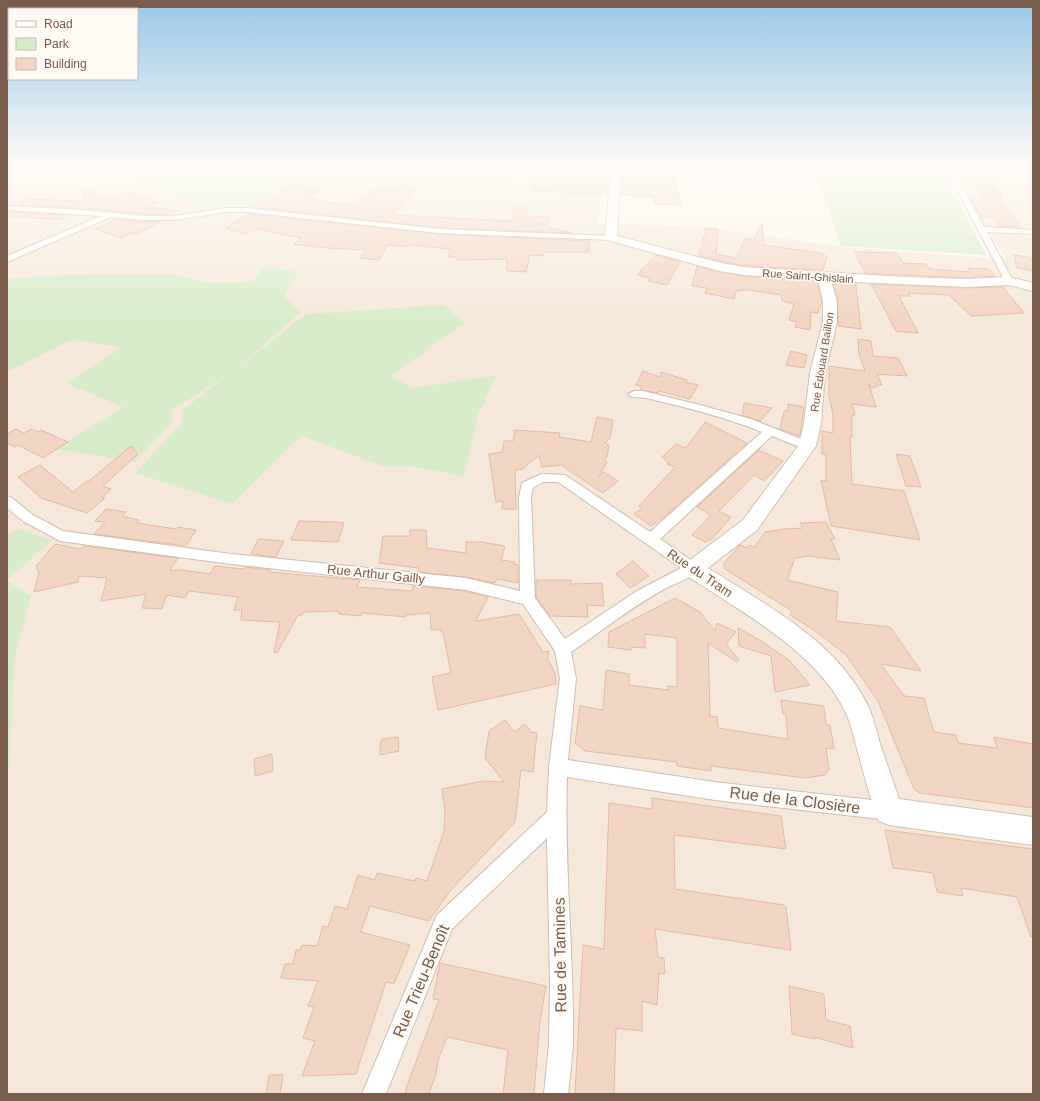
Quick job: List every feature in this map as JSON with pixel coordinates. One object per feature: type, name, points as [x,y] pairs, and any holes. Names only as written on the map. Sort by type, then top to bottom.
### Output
[{"type":"main road","points":[[611,238],[612,218]]},
{"type":"main road","name":"Rue Saint-Ghislain","points":[[611,238],[730,269],[823,277],[966,283],[1009,281],[1033,287]]},
{"type":"main road","name":"Rue Édouard Baillon","points":[[693,569],[750,525],[807,446],[812,433],[820,364],[829,330],[830,299],[823,277]]},
{"type":"main road","name":"Rue du Tram","points":[[693,569],[770,619],[799,641],[824,664],[843,687],[858,710],[889,811]]},
{"type":"main road","name":"Rue de la Closière","points":[[889,811],[1033,831]]},
{"type":"street","points":[[7,259],[102,218]]},
{"type":"street","points":[[328,218],[439,230],[611,238]]},
{"type":"street","points":[[974,218],[1009,281]]},
{"type":"street","points":[[980,230],[1033,232]]},
{"type":"street","points":[[634,394],[643,394],[696,407],[747,422],[807,446]]},
{"type":"street","points":[[651,539],[770,432]]},
{"type":"street","name":"Rue du Tram","points":[[528,599],[525,497],[527,486],[541,478],[561,478],[693,569]]},
{"type":"street","name":"Rue Arthur Gailly","points":[[7,501],[28,518],[60,536],[223,558],[466,584],[528,599]]},
{"type":"street","name":"Rue Édouard Baillon","points":[[563,649],[672,577],[693,569]]},
{"type":"street","points":[[528,599],[563,649],[568,678],[558,767],[556,816]]},
{"type":"street","name":"Rue de la Closière","points":[[558,767],[716,790],[889,811]]},
{"type":"street","name":"Rue Trieu-Benoît","points":[[374,1094],[444,922],[556,816]]},
{"type":"street","name":"Rue de Tamines","points":[[556,816],[561,982],[561,1044],[556,1094]]},
{"type":"shaded area","points":[[7,218],[598,218],[597,223],[702,227],[852,248],[1007,259],[981,218],[1033,218],[1033,1094],[7,1094]]},
{"type":"green space","points":[[832,218],[967,218],[986,255],[841,246]]},
{"type":"green space","points":[[264,266],[298,272],[284,297],[301,312],[231,373],[306,314],[444,305],[464,323],[391,376],[413,388],[497,375],[478,415],[464,476],[409,466],[383,466],[301,436],[232,504],[135,473],[181,424],[184,409],[228,374],[171,411],[173,421],[135,462],[55,449],[123,407],[65,383],[122,348],[73,339],[7,372],[7,279],[60,275],[173,274],[208,283],[252,282]]},
{"type":"green space","points":[[17,529],[53,540],[7,580],[7,535]]},
{"type":"green space","points":[[7,581],[31,596],[14,661],[9,770],[7,770]]},
{"type":"building","points":[[241,218],[290,218],[439,234],[589,241],[589,252],[544,252],[543,256],[530,255],[526,272],[507,271],[507,259],[456,260],[456,257],[448,257],[451,249],[407,245],[405,247],[388,245],[379,260],[360,258],[366,250],[326,248],[294,244],[302,238],[256,229],[246,234],[225,228]]},
{"type":"building","points":[[352,218],[460,218],[512,221],[512,218],[549,218],[547,227],[572,233],[439,228]]},
{"type":"building","points":[[994,218],[1014,218],[1020,227],[999,226]]},
{"type":"building","points":[[117,219],[160,222],[136,235],[132,233],[121,238],[95,229]]},
{"type":"building","points":[[762,223],[764,245],[821,253],[827,257],[823,270],[744,266],[699,256],[706,228],[718,229],[716,254],[736,258],[745,239],[753,240]]},
{"type":"building","points":[[855,252],[897,253],[903,263],[926,264],[930,269],[971,272],[968,268],[989,269],[995,276],[966,278],[865,273]]},
{"type":"building","points":[[656,255],[680,262],[667,285],[648,281],[650,278],[637,275]]},
{"type":"building","points":[[1014,255],[1033,258],[1033,271],[1017,268]]},
{"type":"building","points":[[697,266],[744,276],[817,281],[822,301],[818,313],[811,312],[810,330],[795,327],[797,322],[789,320],[794,304],[782,301],[781,295],[749,290],[736,291],[734,299],[705,293],[707,288],[692,286]]},
{"type":"building","points":[[833,283],[856,285],[861,329],[838,326],[838,301]]},
{"type":"building","points":[[871,284],[966,288],[1003,287],[1024,313],[971,316],[949,295],[908,293],[910,296],[899,296],[918,333],[896,331]]},
{"type":"building","points":[[858,339],[871,341],[873,356],[898,358],[907,376],[877,374],[882,385],[876,385],[876,387],[872,388],[869,384],[876,407],[852,404],[855,415],[852,415],[852,437],[850,437],[852,484],[904,491],[920,540],[831,526],[821,480],[826,481],[826,455],[822,454],[822,431],[833,433],[833,415],[829,396],[829,366],[865,371],[859,354]]},
{"type":"building","points":[[791,351],[807,355],[804,368],[786,365]]},
{"type":"building","points":[[643,371],[660,377],[661,372],[698,385],[690,399],[659,391],[658,393],[640,390],[642,386],[636,385]]},
{"type":"building","points":[[744,403],[772,408],[760,421],[742,415]]},
{"type":"building","points":[[788,404],[804,407],[800,436],[780,429],[784,411],[788,411]]},
{"type":"building","points":[[597,417],[613,420],[610,438],[605,443],[609,445],[607,457],[604,460],[607,462],[599,476],[604,472],[618,481],[603,493],[561,465],[542,467],[539,455],[523,469],[515,470],[516,509],[502,509],[503,501],[496,502],[489,454],[502,452],[504,441],[513,441],[515,430],[560,433],[559,437],[591,442]]},
{"type":"building","points":[[705,422],[747,443],[665,516],[651,526],[634,514],[642,508],[639,506],[675,467],[667,464],[669,463],[662,457],[676,444],[686,448]]},
{"type":"building","points":[[16,429],[24,433],[31,429],[38,432],[41,430],[68,442],[43,458],[18,445],[15,447],[7,443],[7,434]]},
{"type":"building","points":[[131,446],[138,454],[103,486],[111,489],[102,497],[105,498],[87,513],[41,498],[18,477],[40,465],[73,492],[89,481]]},
{"type":"building","points":[[759,450],[783,461],[764,481],[754,475],[719,511],[731,517],[713,538],[705,542],[692,535],[711,515],[697,507]]},
{"type":"building","points":[[896,454],[910,456],[921,487],[906,486]]},
{"type":"building","points":[[106,509],[126,512],[122,516],[139,520],[137,523],[176,529],[178,527],[196,530],[186,546],[94,534],[105,522],[95,521]]},
{"type":"building","points":[[299,521],[344,523],[338,542],[291,540]]},
{"type":"building","points":[[826,522],[835,539],[831,539],[840,560],[809,556],[795,558],[787,580],[838,592],[836,621],[890,627],[921,671],[881,664],[904,696],[924,698],[934,732],[956,735],[958,743],[997,748],[994,737],[1033,744],[1033,808],[920,793],[914,789],[878,701],[846,655],[817,632],[790,615],[792,611],[725,569],[724,563],[740,545],[747,548],[750,545],[754,548],[765,532],[803,528],[800,523]]},
{"type":"building","points":[[410,530],[426,530],[427,548],[466,553],[466,542],[481,542],[505,546],[501,560],[515,562],[514,564],[518,565],[518,583],[497,579],[495,583],[466,577],[418,572],[419,568],[379,563],[383,536],[410,536]]},
{"type":"building","points":[[258,539],[284,541],[276,557],[251,554]]},
{"type":"building","points":[[55,544],[80,549],[83,546],[178,558],[170,570],[210,574],[215,566],[244,569],[245,567],[270,570],[269,572],[360,580],[357,587],[412,591],[413,586],[466,591],[488,597],[476,621],[519,614],[543,652],[549,651],[547,661],[549,661],[555,673],[556,684],[438,710],[432,677],[451,673],[443,632],[441,632],[441,629],[431,630],[430,613],[406,615],[406,617],[362,613],[361,616],[339,614],[339,611],[305,612],[302,615],[298,615],[277,653],[274,652],[280,622],[241,620],[242,610],[234,610],[238,597],[189,591],[185,598],[167,595],[162,609],[142,608],[146,594],[101,601],[107,578],[79,576],[78,582],[34,592],[39,573],[36,566]]},
{"type":"building","points":[[633,561],[649,576],[630,588],[616,574]]},
{"type":"building","points":[[536,580],[571,580],[571,584],[602,583],[604,606],[587,605],[588,617],[550,616],[536,597]]},
{"type":"building","points":[[675,598],[700,612],[715,631],[717,623],[736,632],[726,644],[739,660],[737,662],[708,643],[710,716],[717,717],[718,728],[788,739],[786,715],[783,714],[781,700],[824,706],[826,725],[830,725],[834,749],[826,748],[829,770],[825,775],[805,778],[711,766],[711,771],[677,766],[676,762],[585,751],[575,743],[580,706],[603,710],[606,670],[629,674],[629,685],[668,690],[668,686],[677,687],[677,638],[645,634],[645,648],[631,647],[631,650],[608,647],[609,632]]},
{"type":"building","points":[[738,628],[758,639],[789,660],[810,685],[775,692],[771,656],[739,646]]},
{"type":"building","points":[[505,720],[514,732],[525,724],[531,732],[537,733],[533,772],[521,770],[515,822],[450,891],[429,921],[370,906],[361,932],[410,945],[394,984],[386,982],[356,1074],[302,1076],[315,1041],[303,1038],[314,1007],[308,1006],[318,981],[281,978],[285,964],[293,964],[296,950],[300,950],[302,945],[317,946],[323,926],[328,927],[335,906],[347,909],[358,875],[375,880],[377,873],[415,881],[416,878],[427,881],[444,831],[445,812],[442,789],[483,781],[504,782],[485,758],[489,731]]},
{"type":"building","points":[[398,737],[399,751],[380,755],[380,742],[382,742],[382,739]]},
{"type":"building","points":[[272,754],[273,771],[255,776],[254,759]]},
{"type":"building","points":[[652,798],[781,816],[786,849],[674,835],[675,889],[784,905],[786,907],[791,950],[655,929],[658,957],[664,958],[665,974],[659,973],[657,1005],[642,1001],[642,1031],[616,1028],[614,1094],[575,1094],[583,945],[604,949],[609,803],[652,809]]},
{"type":"building","points":[[885,830],[1033,849],[1033,936],[1031,937],[1017,897],[961,888],[963,896],[937,892],[933,873],[893,868]]},
{"type":"building","points":[[440,963],[546,986],[540,1021],[534,1094],[503,1094],[508,1050],[447,1037],[438,1060],[436,1074],[429,1094],[405,1094],[439,1000],[433,999]]},
{"type":"building","points":[[789,986],[824,994],[826,1020],[850,1026],[853,1048],[814,1037],[815,1039],[792,1034]]},
{"type":"building","points":[[269,1075],[283,1075],[280,1094],[266,1094]]}]
